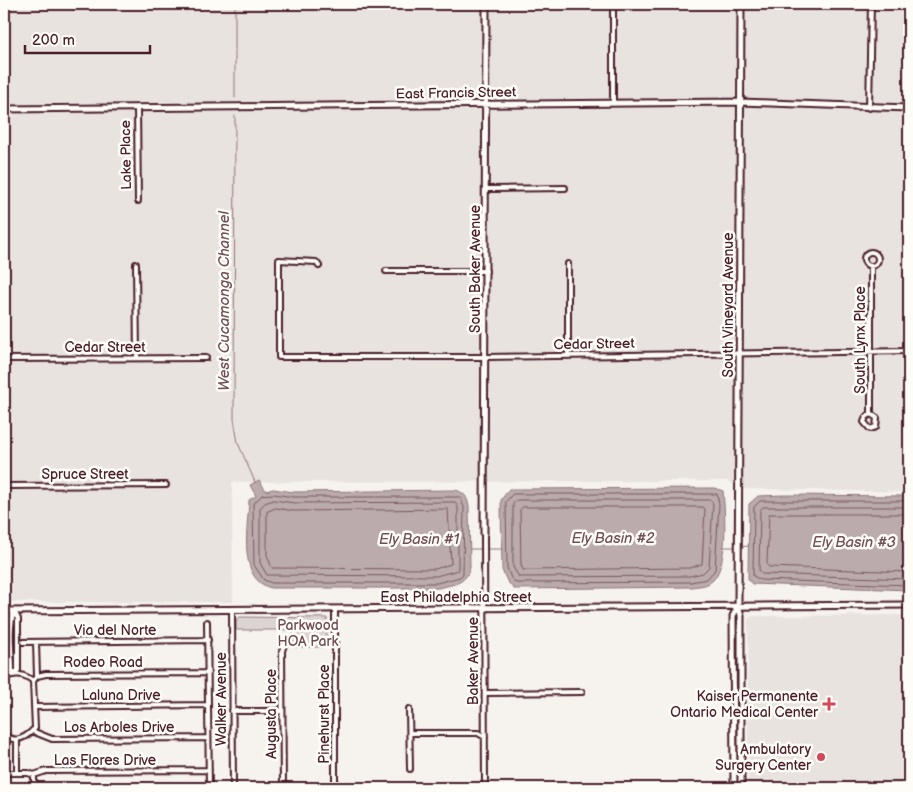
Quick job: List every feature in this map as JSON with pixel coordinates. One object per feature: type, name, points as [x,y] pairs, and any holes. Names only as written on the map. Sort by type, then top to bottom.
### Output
[{"type":"street","name":"South Baker Avenue","points":[[484,534],[487,357],[486,4]]},
{"type":"street","points":[[612,103],[613,4]]},
{"type":"street","name":"South Vineyard Avenue","points":[[741,4],[738,542],[738,606],[741,615],[741,788]]},
{"type":"street","points":[[869,108],[870,4]]},
{"type":"street","name":"East Francis Street","points":[[4,109],[739,102],[909,108]]},
{"type":"street","name":"Lake Place","points":[[137,108],[138,201]]},
{"type":"street","points":[[487,189],[565,188]]},
{"type":"street","name":"Cedar Street","points":[[319,266],[316,262],[279,260],[279,357],[487,357],[909,351]]},
{"type":"street","points":[[136,264],[137,358]]},
{"type":"street","points":[[568,264],[568,356]]},
{"type":"street","name":"South Lynx Place","points":[[871,266],[871,414]]},
{"type":"street","points":[[386,271],[487,271]]},
{"type":"street","name":"Cedar Street","points":[[4,359],[206,358]]},
{"type":"street","name":"Spruce Street","points":[[4,486],[166,485]]},
{"type":"street","name":"Baker Avenue","points":[[484,534],[485,788]]},
{"type":"street","name":"East Philadelphia Street","points":[[4,611],[909,605]]},
{"type":"street","name":"South Vineyard Avenue","points":[[734,788],[733,616],[738,606]]},
{"type":"street","name":"Pinehurst Place","points":[[335,609],[336,787]]},
{"type":"street","name":"Walker Avenue","points":[[232,610],[233,788]]},
{"type":"street","points":[[14,611],[12,619],[12,670],[15,674]]},
{"type":"street","name":"Walker Avenue","points":[[208,622],[209,788]]},
{"type":"street","name":"Via del Norte","points":[[23,642],[208,640]]},
{"type":"street","name":"Augusta Place","points":[[283,787],[282,651],[285,641]]},
{"type":"street","points":[[4,735],[17,740],[27,737],[35,728],[33,681],[37,676],[36,642]]},
{"type":"street","name":"Rodeo Road","points":[[37,676],[46,674],[208,673]]},
{"type":"street","points":[[4,678],[15,674],[26,676],[33,681]]},
{"type":"street","points":[[485,693],[582,692]]},
{"type":"street","name":"Laluna Drive","points":[[35,706],[208,705]]},
{"type":"street","points":[[409,709],[410,769]]},
{"type":"street","points":[[232,711],[282,711]]},
{"type":"street","name":"Los Arboles Drive","points":[[32,731],[52,739],[208,738]]},
{"type":"street","points":[[410,733],[478,733],[485,737]]},
{"type":"street","points":[[17,740],[17,772]]},
{"type":"street","name":"Las Flores Drive","points":[[4,773],[28,772],[34,776],[46,771],[209,770]]},
{"type":"street","points":[[34,776],[34,788]]},
{"type":"street","points":[[283,787],[336,787]]},
{"type":"shaded area","points":[[4,4],[909,4],[909,492],[744,489],[727,481],[232,482],[233,602],[4,602]]},
{"type":"shaded area","name":"Kaiser Permanente Ontario Medical Center","points":[[909,615],[909,788],[748,788],[748,619],[752,616]]},
{"type":"green space","name":"Parkwood HOA Park","points":[[240,617],[327,618],[327,647],[293,647],[293,630],[236,630],[236,620]]},
{"type":"water","name":"Ely Basin #1","points":[[259,480],[266,491],[273,489],[294,492],[456,490],[462,492],[469,506],[470,568],[468,574],[458,583],[438,588],[271,588],[260,583],[253,574],[247,551],[249,500],[256,496],[250,485]]},
{"type":"water","name":"Ely Basin #2","points":[[715,488],[723,491],[723,553],[717,575],[707,584],[692,587],[514,589],[507,581],[502,570],[501,500],[509,489]]},
{"type":"water","name":"Ely Basin #3","points":[[758,496],[909,496],[909,590],[752,584],[748,579],[749,504]]},
{"type":"waterway","name":"West Cucamonga Channel","points":[[235,4],[235,98]]},
{"type":"waterway","name":"West Cucamonga Channel","points":[[235,116],[234,419],[238,443],[255,482]]},
{"type":"waterway","points":[[741,547],[748,546]]},
{"type":"waterway","points":[[723,547],[737,547]]},
{"type":"waterway","points":[[470,549],[502,549]]},
{"type":"place","name":"Kaiser Permanente Ontario Medical Center","points":[[829,704]]},
{"type":"place","name":"Ambulatory Surgery Center","points":[[821,757]]}]
